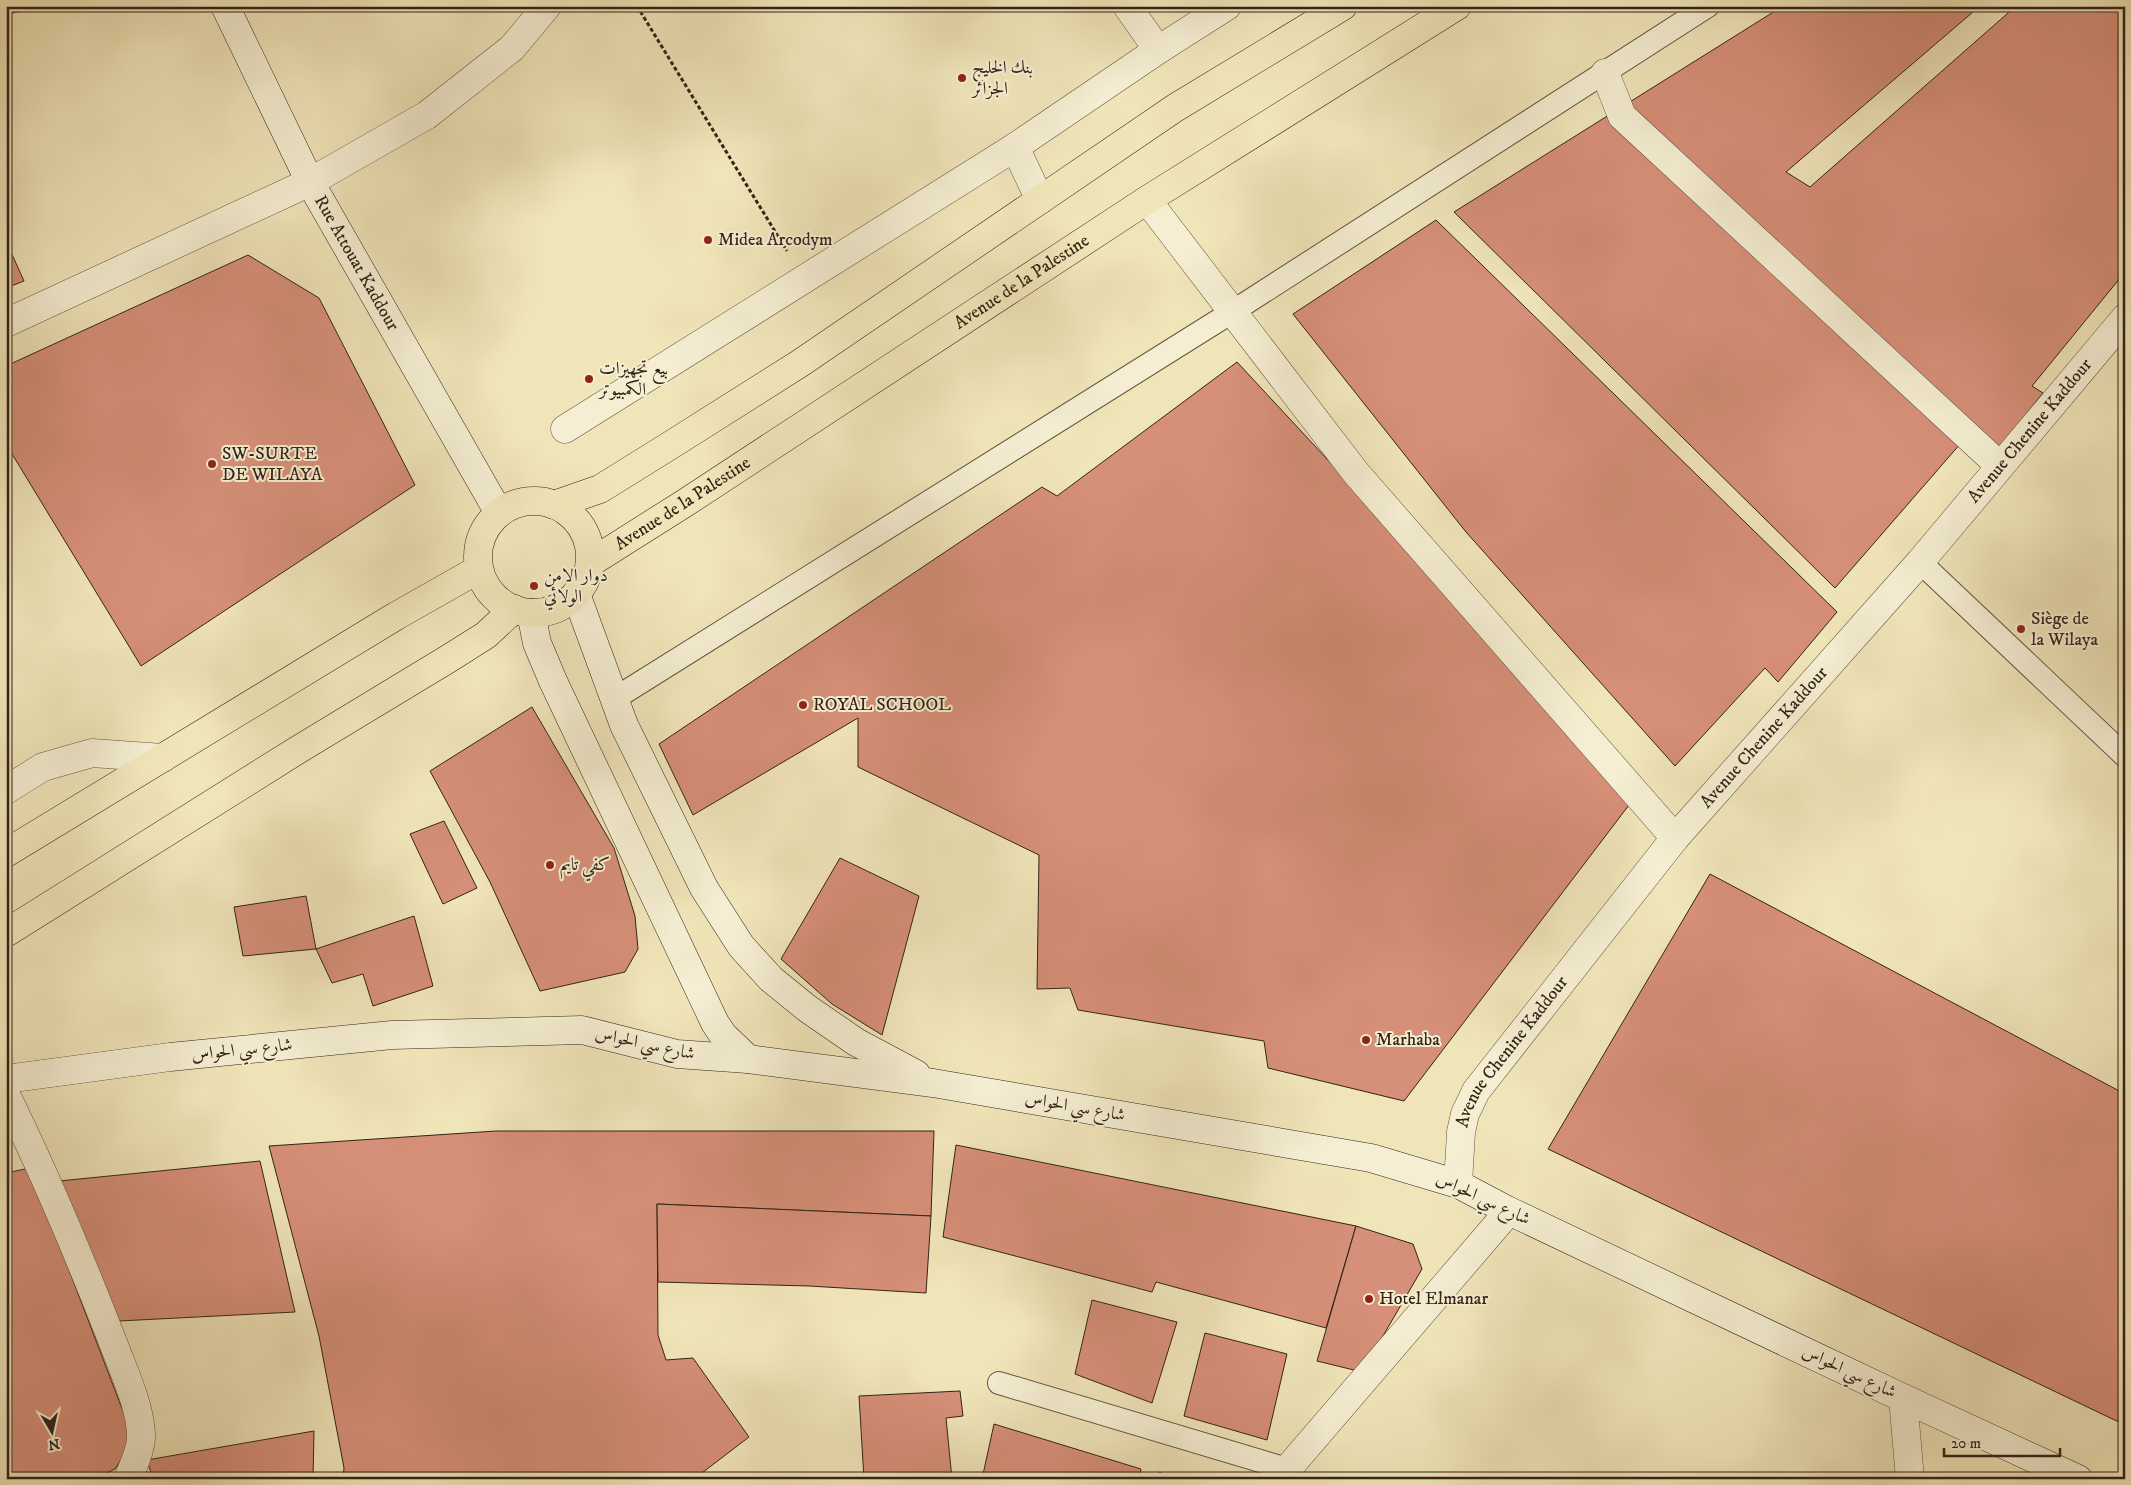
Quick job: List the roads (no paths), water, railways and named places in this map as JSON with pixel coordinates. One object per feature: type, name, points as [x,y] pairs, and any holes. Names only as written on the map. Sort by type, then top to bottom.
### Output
[{"type":"main road","points":[[554,505],[600,490],[650,459],[799,364],[1175,108],[1342,6]]},
{"type":"main road","name":"Avenue de la Palestine","points":[[590,563],[702,492],[1147,200],[1457,6]]},
{"type":"main road","points":[[526,502],[554,505],[570,514],[582,528],[589,545],[590,563],[586,580],[576,594],[564,605],[548,611],[522,611],[499,600],[486,587],[479,570],[478,554],[481,539],[488,525],[499,513],[511,506],[526,502]]},
{"type":"main road","points":[[6,853],[396,616],[479,570]]},
{"type":"main road","points":[[6,933],[296,751],[448,659],[522,611]]},
{"type":"street","name":"Rue Attouat Kaddour","points":[[225,6],[310,182],[499,513]]},
{"type":"street","points":[[6,323],[310,182],[427,115],[512,48],[547,6]]},
{"type":"street","points":[[1127,6],[1158,50]]},
{"type":"street","points":[[565,429],[1015,147],[1158,50],[1227,6]]},
{"type":"street","points":[[1605,73],[1622,116],[2000,466]]},
{"type":"street","points":[[1015,147],[1040,200]]},
{"type":"street","points":[[1147,200],[1356,473],[1675,838]]},
{"type":"street","name":"Avenue Chenine Kaddour","points":[[1458,1184],[1461,1132],[1465,1114],[1476,1091],[1675,838],[1920,562],[2125,318]]},
{"type":"street","points":[[576,594],[614,699],[683,849],[704,888],[741,946],[771,979],[808,1009],[856,1042],[932,1082]]},
{"type":"street","points":[[522,611],[714,1023],[723,1035],[748,1059]]},
{"type":"street","points":[[6,790],[43,767],[92,753],[163,758]]},
{"type":"street","name":"شارع سي الحواس","points":[[6,1079],[170,1057],[392,1035],[582,1030],[677,1054],[748,1059],[932,1082],[1371,1158],[1458,1184],[1509,1211],[2078,1479]]},
{"type":"street","points":[[6,1094],[39,1161],[101,1312],[133,1397],[141,1439],[134,1474]]},
{"type":"street","points":[[1283,1474],[1509,1211]]},
{"type":"street","points":[[1903,1398],[1910,1479]]},
{"type":"lane","points":[[614,699],[1232,312],[1708,6]]},
{"type":"lane","points":[[1920,562],[2125,756]]},
{"type":"lane","points":[[999,1383],[1283,1474]]},
{"type":"place","name":"بنك الخليج الجزائر","points":[[962,78]]},
{"type":"place","name":"Midea Arcodym","points":[[708,240]]},
{"type":"place","name":"بيع تجهيزات الكمبيوتر","points":[[589,379]]},
{"type":"place","name":"SW-SURTE DE WILAYA","points":[[212,464]]},
{"type":"place","name":"دوار الامن الولائي","points":[[534,586]]},
{"type":"place","name":"Siège de la Wilaya","points":[[2021,629]]},
{"type":"place","name":"ROYAL SCHOOL","points":[[803,705]]},
{"type":"place","name":"كفي تايم","points":[[550,865]]},
{"type":"place","name":"Marhaba","points":[[1366,1040]]},
{"type":"place","name":"Hotel Elmanar","points":[[1369,1299]]}]
